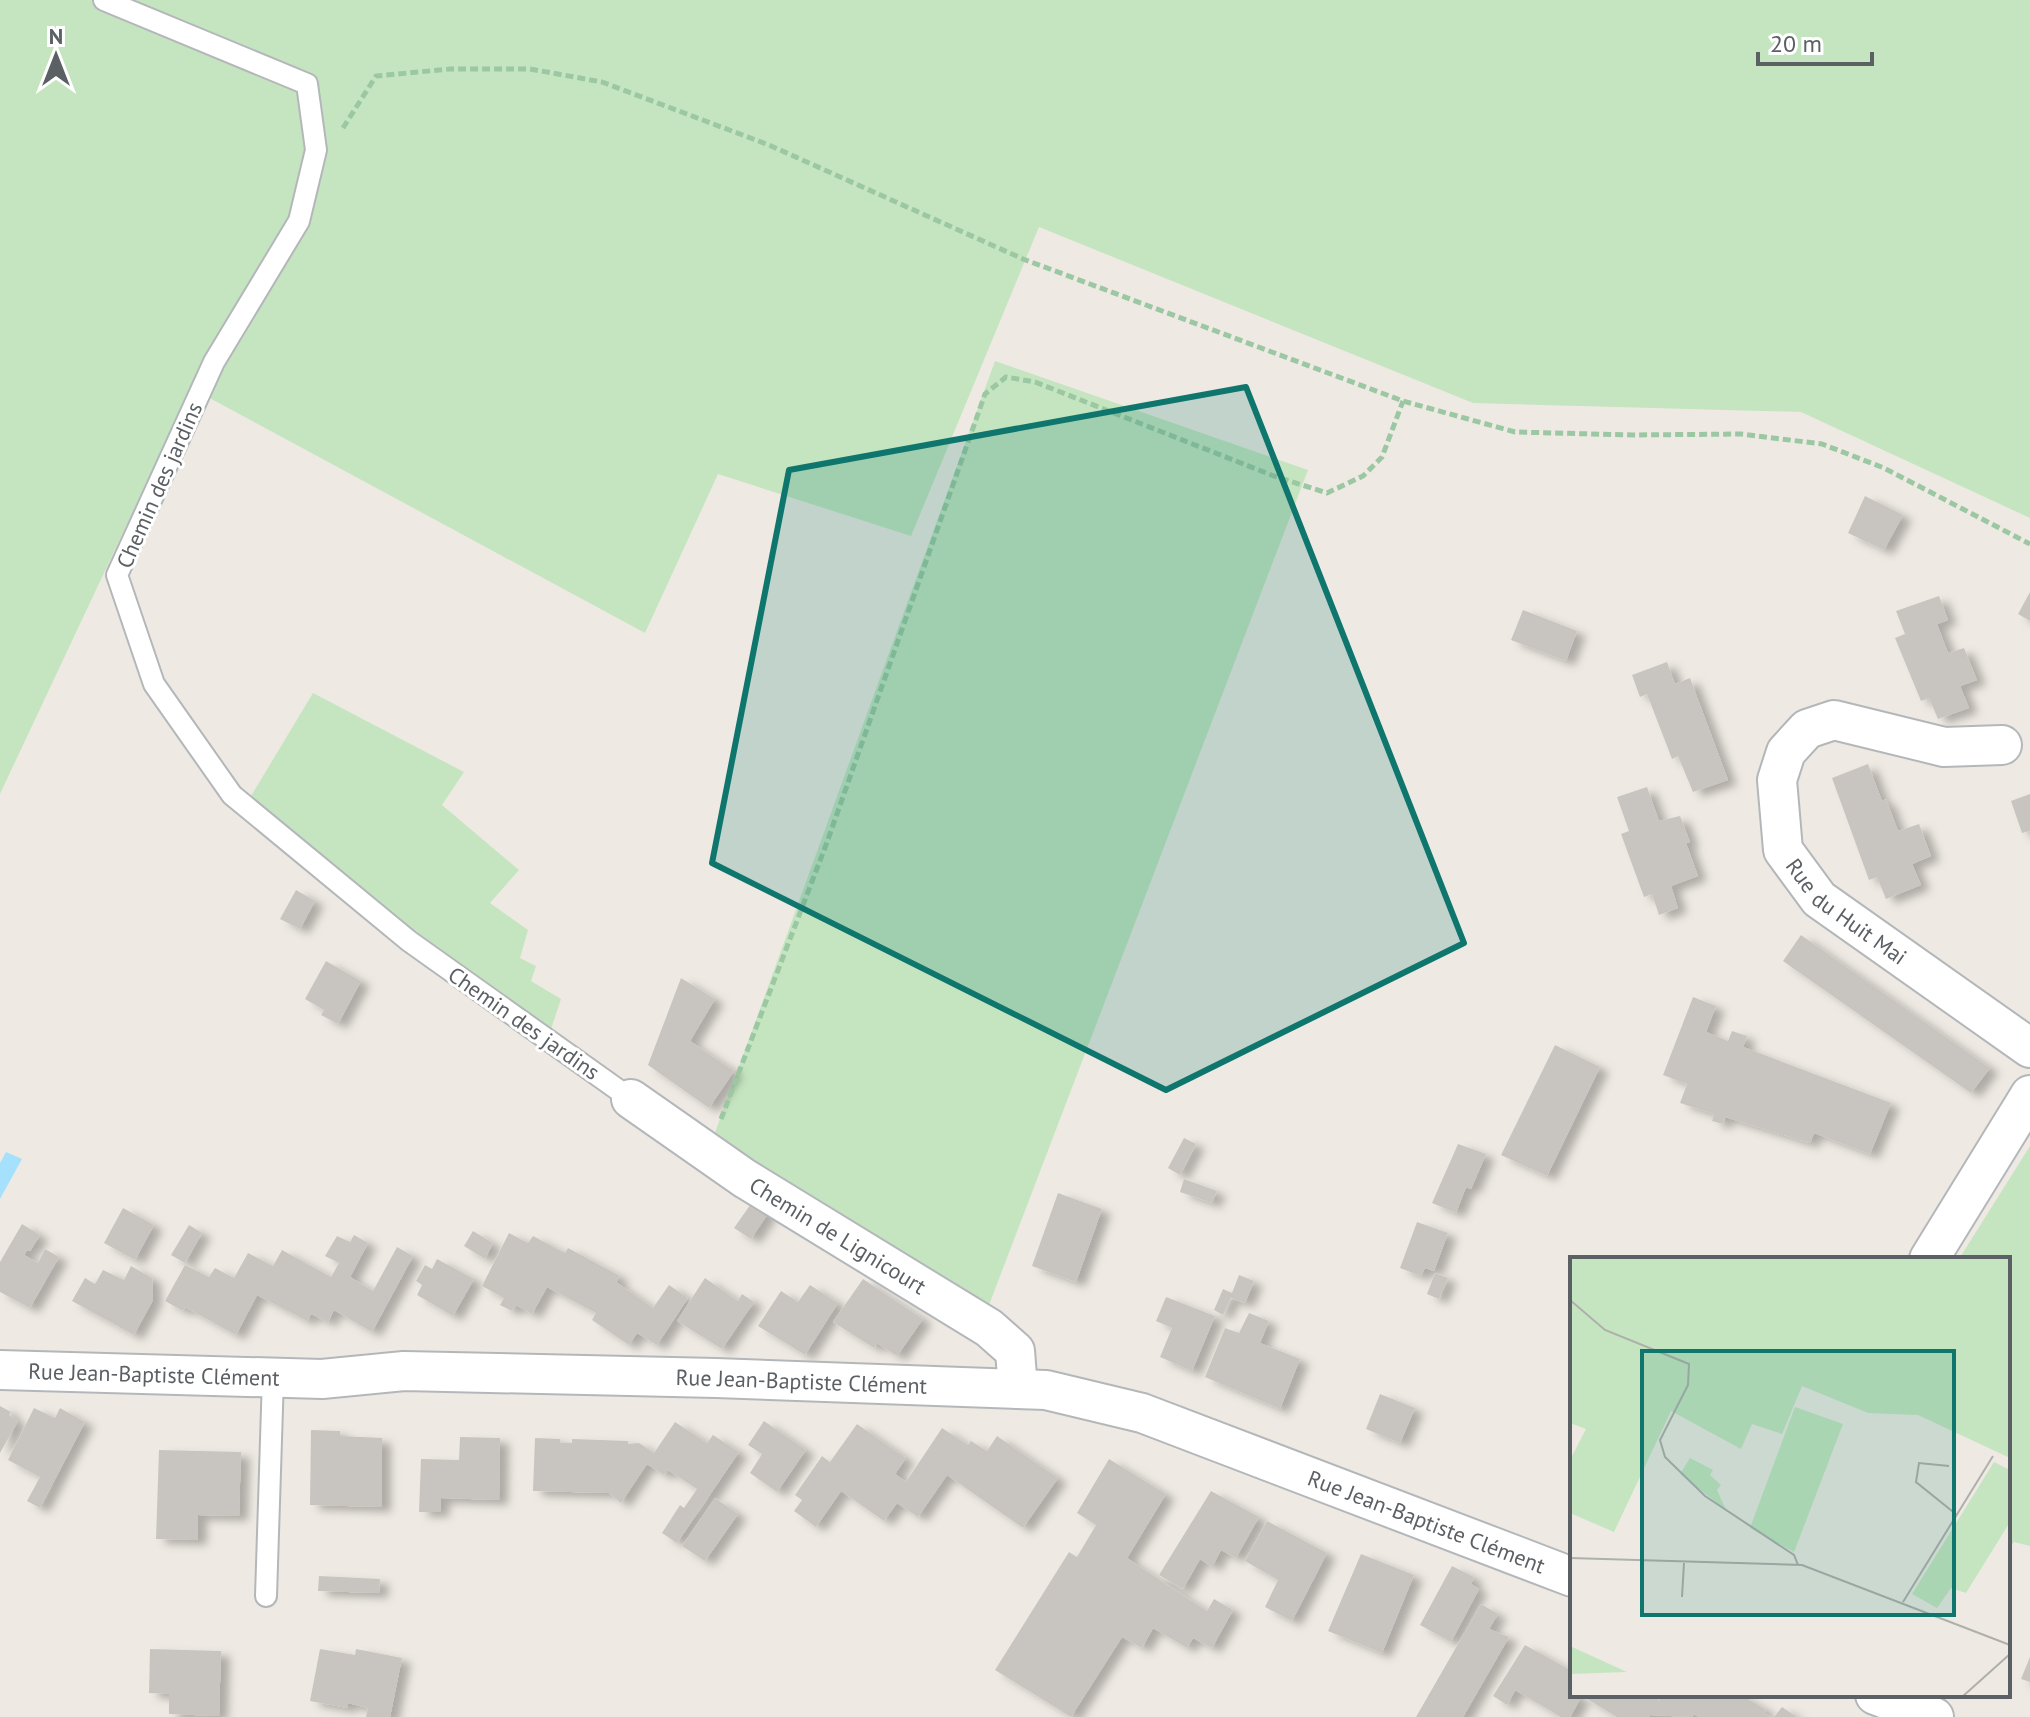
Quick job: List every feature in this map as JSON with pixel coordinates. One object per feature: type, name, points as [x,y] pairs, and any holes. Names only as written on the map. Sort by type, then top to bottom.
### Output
[{"type":"street","name":"Rue du Huit Mai","points":[[2002,745],[1944,747],[1834,720],[1807,729],[1786,752],[1777,780],[1783,850],[1819,899],[2030,1048]]},
{"type":"street","points":[[1930,1257],[2030,1095]]},
{"type":"street","name":"Chemin de Lignicourt","points":[[631,1099],[744,1178],[989,1328],[1015,1351],[1018,1389]]},
{"type":"street","name":"Rue Jean-Baptiste Clément","points":[[0,1370],[322,1379],[404,1371],[1046,1390],[1142,1413],[1570,1576]]},
{"type":"street","points":[[1880,1697],[1934,1717]]},
{"type":"lane","name":"Chemin des jardins","points":[[104,0],[307,84],[316,150],[299,221],[214,362],[117,575],[154,684],[232,795],[409,941],[631,1099]]},
{"type":"lane","points":[[266,1596],[273,1377]]},
{"type":"path","points":[[308,185],[376,76],[450,69],[530,69],[602,82],[769,145],[1023,259],[1403,401],[1515,432],[1741,434],[1822,444],[1884,468],[2030,544]]},
{"type":"path","points":[[708,1152],[826,845],[985,394],[1006,377],[1035,382],[1274,476],[1327,493],[1363,476],[1382,457],[1403,401]]},
{"type":"highlighted area","points":[[1246,387],[1464,943],[1166,1090],[712,863],[789,470]]},
{"type":"green space","points":[[0,0],[2030,0],[2030,518],[1801,412],[1473,403],[1039,227],[911,536],[718,474],[645,633],[191,388],[0,794]]},
{"type":"green space","points":[[995,361],[1308,470],[989,1305],[708,1152]]},
{"type":"green space","points":[[313,693],[464,772],[442,805],[519,870],[490,903],[528,930],[520,958],[536,966],[531,981],[561,999],[551,1029],[381,906],[251,796]]},
{"type":"green space","points":[[2030,1146],[2030,1546],[2014,1542],[2010,1547],[2010,1257],[1960,1257]]},
{"type":"water","points":[[6,1152],[22,1159],[0,1199],[0,1163]]},
{"type":"building","points":[[1865,496],[1903,515],[1884,550],[1848,533]]},
{"type":"building","points":[[2030,592],[2030,621],[2018,614]]},
{"type":"building","points":[[1939,596],[1948,620],[1937,624],[1948,653],[1964,648],[1977,680],[1960,686],[1969,708],[1938,719],[1929,698],[1921,701],[1895,638],[1905,634],[1896,611]]},
{"type":"building","points":[[1523,610],[1577,631],[1566,661],[1511,640]]},
{"type":"building","points":[[1667,662],[1675,684],[1690,678],[1728,780],[1693,792],[1678,756],[1672,759],[1647,694],[1640,697],[1632,675]]},
{"type":"building","points":[[1868,764],[1898,831],[1919,824],[1931,856],[1912,864],[1921,885],[1886,899],[1877,877],[1869,880],[1832,778]]},
{"type":"building","points":[[1647,787],[1659,821],[1680,816],[1698,876],[1671,886],[1678,908],[1659,915],[1652,894],[1644,897],[1621,834],[1629,831],[1617,797]]},
{"type":"building","points":[[2030,794],[2030,831],[2022,833],[2011,801]]},
{"type":"building","points":[[296,890],[315,901],[300,929],[280,919]]},
{"type":"building","points":[[1801,935],[1990,1068],[1971,1093],[1783,961]]},
{"type":"building","points":[[326,961],[361,981],[338,1024],[321,1015],[324,1010],[305,999]]},
{"type":"building","points":[[681,978],[715,999],[690,1041],[734,1071],[709,1108],[648,1065]]},
{"type":"building","points":[[1693,997],[1716,1006],[1706,1032],[1728,1041],[1732,1031],[1747,1036],[1743,1047],[1891,1103],[1870,1154],[1814,1133],[1810,1143],[1725,1117],[1723,1124],[1712,1121],[1714,1114],[1680,1103],[1687,1084],[1663,1075]]},
{"type":"building","points":[[1555,1045],[1600,1067],[1547,1176],[1501,1155]]},
{"type":"building","points":[[1184,1138],[1196,1144],[1180,1175],[1168,1168]]},
{"type":"building","points":[[1458,1144],[1486,1154],[1471,1189],[1466,1187],[1456,1213],[1432,1203]]},
{"type":"building","points":[[1184,1179],[1217,1191],[1212,1203],[1180,1192]]},
{"type":"building","points":[[1058,1193],[1102,1209],[1076,1282],[1032,1266]]},
{"type":"building","points":[[753,1201],[769,1212],[751,1239],[734,1228]]},
{"type":"building","points":[[123,1208],[154,1225],[135,1260],[104,1243]]},
{"type":"building","points":[[1417,1222],[1448,1233],[1434,1271],[1425,1268],[1421,1276],[1400,1268]]},
{"type":"building","points":[[22,1224],[40,1235],[24,1255],[38,1263],[45,1249],[59,1257],[30,1308],[0,1292],[0,1262]]},
{"type":"building","points":[[189,1225],[202,1233],[185,1263],[171,1255]]},
{"type":"building","points":[[473,1231],[493,1243],[485,1259],[464,1246]]},
{"type":"building","points":[[509,1233],[528,1243],[533,1236],[565,1253],[568,1248],[620,1276],[616,1282],[653,1308],[669,1285],[688,1298],[657,1345],[637,1333],[629,1345],[592,1320],[596,1313],[547,1287],[532,1314],[516,1305],[512,1311],[500,1305],[504,1298],[482,1286]]},
{"type":"building","points":[[354,1235],[368,1243],[350,1277],[373,1291],[397,1247],[413,1256],[372,1332],[334,1310],[328,1322],[311,1314],[307,1321],[257,1295],[236,1335],[185,1307],[183,1311],[165,1301],[185,1265],[209,1277],[215,1268],[234,1278],[248,1253],[273,1266],[282,1250],[331,1277],[339,1263],[325,1256],[337,1236],[350,1242]]},
{"type":"building","points":[[437,1259],[474,1279],[453,1316],[417,1295],[422,1285],[416,1281],[425,1265],[432,1269]]},
{"type":"building","points":[[131,1266],[152,1278],[153,1300],[134,1335],[72,1301],[85,1278],[95,1284],[103,1270],[124,1280]]},
{"type":"building","points":[[1435,1273],[1448,1278],[1439,1299],[1427,1294]]},
{"type":"building","points":[[1239,1275],[1254,1281],[1245,1303],[1231,1298],[1223,1315],[1214,1310],[1223,1289],[1232,1293]]},
{"type":"building","points":[[705,1278],[738,1301],[742,1294],[754,1302],[722,1349],[677,1321]]},
{"type":"building","points":[[863,1279],[923,1319],[897,1356],[877,1343],[874,1348],[833,1322]]},
{"type":"building","points":[[810,1285],[838,1303],[805,1355],[758,1326],[781,1291],[798,1302]]},
{"type":"building","points":[[1166,1297],[1215,1316],[1192,1371],[1160,1357],[1172,1328],[1156,1321]]},
{"type":"building","points":[[1249,1313],[1269,1321],[1260,1343],[1300,1359],[1280,1409],[1205,1377],[1225,1328],[1239,1333]]},
{"type":"building","points":[[1380,1394],[1415,1408],[1400,1443],[1366,1429]]},
{"type":"building","points":[[0,1406],[11,1412],[9,1415],[18,1421],[0,1453]]},
{"type":"building","points":[[34,1408],[55,1418],[60,1408],[85,1422],[40,1508],[27,1501],[40,1477],[8,1460]]},
{"type":"building","points":[[764,1421],[806,1450],[777,1492],[750,1473],[762,1454],[748,1445]]},
{"type":"building","points":[[675,1422],[707,1443],[713,1435],[739,1452],[677,1543],[662,1533],[680,1505],[684,1508],[697,1489],[668,1470],[664,1475],[647,1464],[621,1503],[609,1493],[533,1491],[535,1438],[560,1439],[560,1443],[572,1443],[572,1439],[628,1441],[628,1444],[639,1443],[654,1453]]},
{"type":"building","points":[[857,1424],[906,1458],[895,1474],[906,1482],[942,1428],[968,1445],[971,1441],[987,1451],[997,1436],[1058,1478],[1023,1528],[947,1475],[918,1517],[897,1503],[884,1521],[841,1491],[816,1527],[794,1511],[802,1500],[795,1495],[822,1456],[830,1462]]},
{"type":"building","points":[[311,1430],[340,1431],[340,1436],[382,1438],[382,1507],[310,1505]]},
{"type":"building","points":[[460,1437],[500,1438],[499,1500],[441,1498],[440,1512],[419,1512],[421,1459],[459,1460]]},
{"type":"building","points":[[159,1450],[241,1452],[239,1516],[198,1515],[198,1540],[156,1539]]},
{"type":"building","points":[[1109,1459],[1166,1494],[1127,1558],[1207,1611],[1214,1599],[1233,1610],[1212,1648],[1193,1638],[1187,1648],[1153,1628],[1142,1648],[1122,1637],[1071,1717],[995,1670],[1069,1552],[1077,1557],[1096,1525],[1077,1513]]},
{"type":"building","points":[[1211,1491],[1259,1517],[1236,1558],[1221,1550],[1212,1567],[1200,1559],[1183,1589],[1159,1575]]},
{"type":"building","points":[[715,1498],[738,1514],[705,1561],[682,1546]]},
{"type":"building","points":[[1267,1521],[1327,1553],[1292,1621],[1265,1607],[1278,1580],[1245,1561]]},
{"type":"building","points":[[1361,1554],[1414,1575],[1382,1653],[1328,1631]]},
{"type":"building","points":[[1452,1566],[1474,1577],[1471,1584],[1479,1589],[1451,1642],[1420,1625]]},
{"type":"building","points":[[319,1576],[380,1579],[379,1593],[318,1591]]},
{"type":"building","points":[[1481,1604],[1498,1614],[1489,1629],[1509,1637],[1463,1717],[1416,1717]]},
{"type":"building","points":[[1525,1645],[1570,1670],[1570,1697],[1581,1697],[1570,1717],[1561,1717],[1515,1690],[1507,1705],[1493,1696]]},
{"type":"building","points":[[150,1649],[221,1651],[219,1716],[169,1714],[169,1694],[149,1693]]},
{"type":"building","points":[[320,1649],[355,1655],[356,1649],[402,1658],[390,1717],[366,1717],[368,1708],[348,1703],[348,1708],[310,1701]]},
{"type":"building","points":[[2030,1657],[2030,1682],[2021,1679]]},
{"type":"building","points":[[1584,1697],[1655,1697],[1659,1700],[1661,1697],[1745,1697],[1766,1710],[1764,1713],[1771,1717],[1699,1717],[1694,1714],[1692,1717],[1617,1717]]},
{"type":"building","points":[[1782,1707],[1797,1717],[1774,1717]]}]
